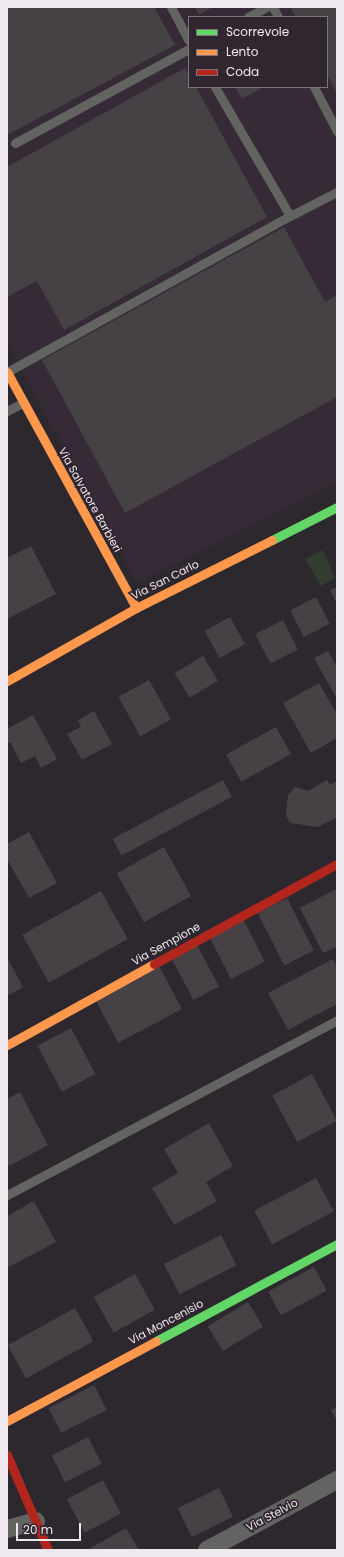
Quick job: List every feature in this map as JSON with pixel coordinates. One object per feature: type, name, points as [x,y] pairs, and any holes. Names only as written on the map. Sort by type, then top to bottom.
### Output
[{"type":"street","name":"Via Salvatore Barbieri","points":[[7,372],[136,608]]},
{"type":"street","name":"Via San Carlo","points":[[7,681],[136,608],[337,507]]},
{"type":"street","name":"Via Sempione","points":[[7,1044],[337,864]]},
{"type":"street","name":"Via Moncenisio","points":[[7,1421],[337,1244]]},
{"type":"street","points":[[7,1455],[48,1550]]},
{"type":"street","name":"Via Stelvio","points":[[207,1550],[337,1480]]},
{"type":"street","points":[[7,1529],[36,1521]]},
{"type":"lane","points":[[171,7],[188,39]]},
{"type":"lane","points":[[250,16],[267,7]]},
{"type":"lane","points":[[273,7],[278,16]]},
{"type":"lane","points":[[15,143],[188,50]]},
{"type":"lane","points":[[216,88],[290,216]]},
{"type":"lane","points":[[315,88],[337,131]]},
{"type":"lane","points":[[7,372],[290,216],[337,192]]},
{"type":"lane","points":[[7,411],[23,402]]},
{"type":"lane","points":[[7,1195],[337,1020]]},
{"type":"shaded area","points":[[7,7],[337,7],[337,481],[137,584],[7,342]]},
{"type":"green space","points":[[323,550],[335,578],[321,586],[305,559]]},
{"type":"building","points":[[7,7],[154,7],[175,45],[7,135]]},
{"type":"building","points":[[195,7],[213,7],[199,15]]},
{"type":"building","points":[[290,7],[337,7],[337,93],[328,77],[328,16],[295,16]]},
{"type":"building","points":[[185,68],[188,73],[188,88],[197,88],[267,217],[64,330],[37,281],[7,297],[7,167]]},
{"type":"building","points":[[236,88],[262,88],[242,99]]},
{"type":"building","points":[[284,227],[325,302],[337,295],[337,397],[125,513],[42,360]]},
{"type":"building","points":[[31,546],[56,594],[7,619],[7,558]]},
{"type":"building","points":[[337,587],[337,604],[330,590]]},
{"type":"building","points":[[316,597],[330,624],[304,637],[290,610]]},
{"type":"building","points":[[230,617],[245,644],[220,658],[205,631]]},
{"type":"building","points":[[283,620],[298,649],[270,663],[255,634]]},
{"type":"building","points":[[328,651],[337,667],[337,699],[314,658]]},
{"type":"building","points":[[203,656],[218,681],[190,698],[175,673]]},
{"type":"building","points":[[149,680],[171,719],[140,736],[118,697]]},
{"type":"building","points":[[319,683],[337,714],[337,738],[311,753],[283,703]]},
{"type":"building","points":[[94,711],[112,744],[82,760],[67,734],[81,727],[78,720]]},
{"type":"building","points":[[33,715],[57,759],[41,768],[35,756],[21,763],[10,742],[7,744],[7,729]]},
{"type":"building","points":[[276,727],[291,754],[241,782],[226,755]]},
{"type":"building","points":[[223,780],[232,797],[122,855],[113,839]]},
{"type":"building","points":[[327,780],[330,785],[337,781],[337,817],[318,827],[290,823],[286,815],[288,795],[295,787],[308,791]]},
{"type":"building","points":[[29,832],[57,883],[29,898],[7,859],[7,844]]},
{"type":"building","points":[[164,847],[191,896],[144,922],[117,873]]},
{"type":"building","points":[[336,889],[337,947],[323,953],[300,908]]},
{"type":"building","points":[[101,891],[128,939],[49,983],[22,935]]},
{"type":"building","points":[[287,898],[314,951],[284,966],[258,913]]},
{"type":"building","points":[[243,919],[265,962],[231,979],[209,936]]},
{"type":"building","points":[[197,945],[219,986],[193,1000],[171,959]]},
{"type":"building","points":[[7,957],[23,987],[7,996]]},
{"type":"building","points":[[333,959],[337,967],[337,1004],[288,1030],[268,993]]},
{"type":"building","points":[[158,964],[182,1009],[118,1043],[94,998]]},
{"type":"building","points":[[71,1028],[95,1074],[62,1092],[37,1046]]},
{"type":"building","points":[[312,1074],[337,1121],[297,1142],[272,1095]]},
{"type":"building","points":[[20,1092],[48,1145],[9,1166],[7,1161],[7,1099]]},
{"type":"building","points":[[209,1123],[233,1166],[206,1182],[217,1201],[174,1225],[152,1188],[178,1173],[164,1149]]},
{"type":"building","points":[[316,1178],[334,1212],[272,1244],[254,1211]]},
{"type":"building","points":[[34,1201],[56,1242],[7,1268],[7,1216]]},
{"type":"building","points":[[221,1235],[236,1265],[179,1294],[164,1264]]},
{"type":"building","points":[[314,1267],[327,1291],[281,1315],[268,1291]]},
{"type":"building","points":[[135,1274],[155,1310],[114,1333],[94,1297]]},
{"type":"building","points":[[248,1302],[263,1327],[223,1351],[208,1326]]},
{"type":"building","points":[[75,1308],[93,1341],[26,1379],[8,1345]]},
{"type":"building","points":[[94,1385],[107,1410],[61,1433],[49,1408]]},
{"type":"building","points":[[337,1407],[337,1421],[331,1410]]},
{"type":"building","points":[[88,1437],[102,1464],[65,1482],[51,1456]]},
{"type":"building","points":[[103,1480],[121,1514],[85,1533],[67,1499]]},
{"type":"building","points":[[219,1488],[233,1517],[192,1537],[178,1508]]},
{"type":"building","points":[[126,1528],[139,1550],[89,1549]]},
{"type":"traffic: fast","points":[[272,540],[337,507]]},
{"type":"traffic: fast","points":[[156,1341],[337,1244]]},
{"type":"traffic: slow","points":[[7,372],[136,608]]},
{"type":"traffic: slow","points":[[7,681],[136,608],[272,540]]},
{"type":"traffic: slow","points":[[7,1045],[154,964]]},
{"type":"traffic: slow","points":[[7,1421],[156,1341]]},
{"type":"traffic: jam","points":[[154,964],[337,864]]},
{"type":"traffic: jam","points":[[7,1455],[48,1550]]}]
